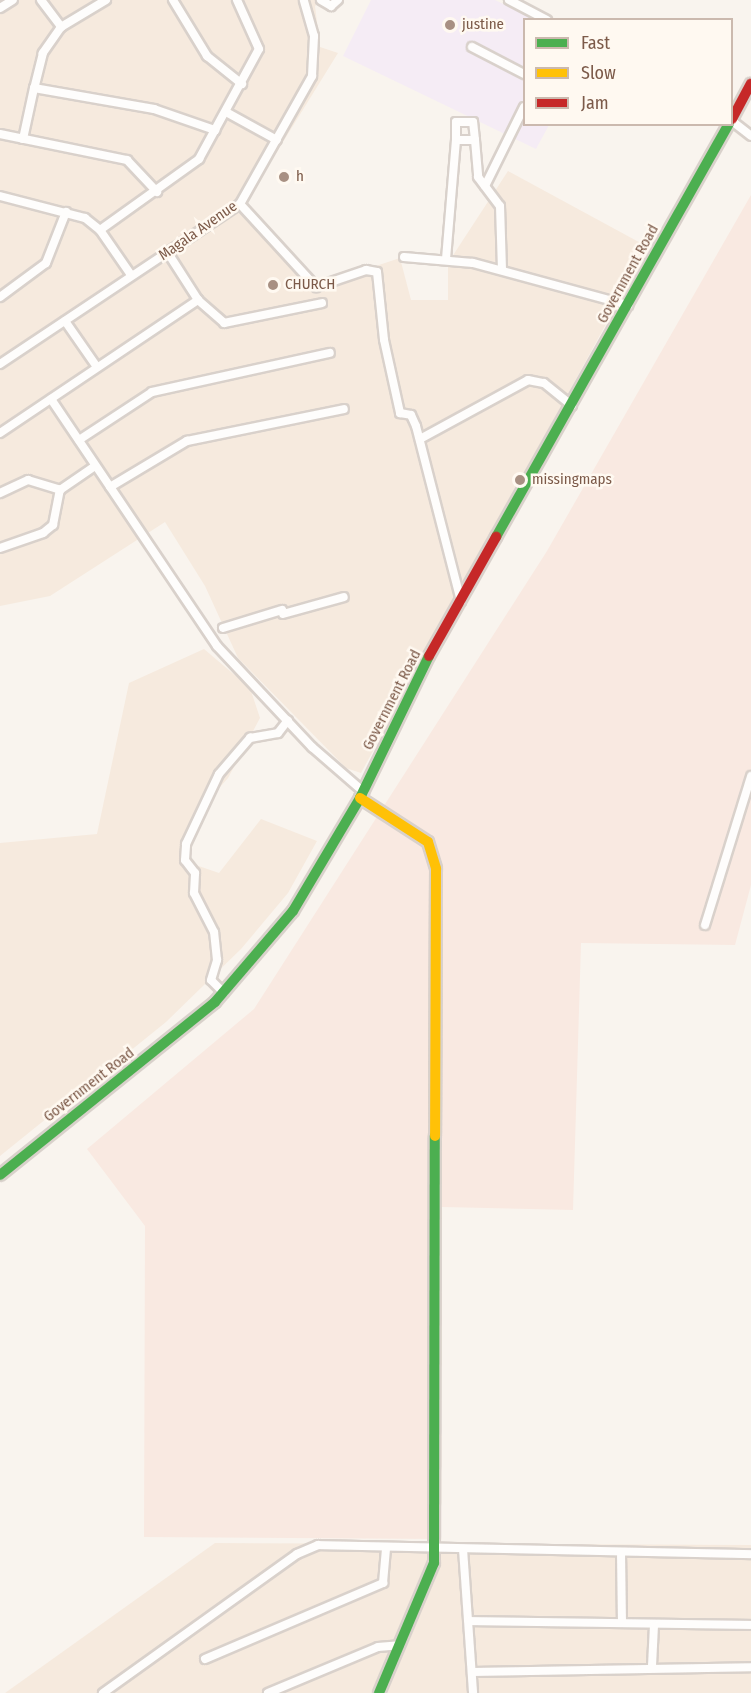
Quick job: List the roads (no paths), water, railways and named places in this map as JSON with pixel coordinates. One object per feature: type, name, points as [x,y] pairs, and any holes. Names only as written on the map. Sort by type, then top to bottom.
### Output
[{"type":"street","points":[[0,8],[13,0]]},
{"type":"street","points":[[41,0],[61,27]]},
{"type":"street","points":[[23,139],[43,53],[61,27],[106,0]]},
{"type":"street","points":[[173,0],[207,56],[242,84]]},
{"type":"street","points":[[100,230],[187,173],[226,112],[259,49],[237,0]]},
{"type":"street","name":"Magala Avenue","points":[[0,364],[240,204],[277,140],[314,66],[314,36],[304,0]]},
{"type":"street","points":[[321,0],[331,6],[338,0]]},
{"type":"street","points":[[509,0],[543,18]]},
{"type":"street","points":[[472,47],[523,73]]},
{"type":"street","name":"Government Road","points":[[733,118],[751,84]]},
{"type":"street","points":[[34,88],[154,109],[215,130]]},
{"type":"street","points":[[485,186],[523,111]]},
{"type":"street","points":[[226,112],[277,140]]},
{"type":"street","points":[[447,259],[456,122],[473,122],[478,177],[500,206],[502,270]]},
{"type":"street","points":[[733,123],[751,136]]},
{"type":"street","name":"Government Road","points":[[0,1175],[224,993],[293,911],[362,795],[417,678],[462,605],[729,126]]},
{"type":"street","points":[[0,134],[127,160],[157,192]]},
{"type":"street","points":[[456,140],[475,140]]},
{"type":"street","points":[[0,196],[66,212],[100,230],[131,275]]},
{"type":"street","points":[[240,204],[316,287],[366,270],[377,272],[384,340],[400,413],[411,415],[420,439],[462,605]]},
{"type":"street","points":[[0,297],[46,263],[66,212]]},
{"type":"street","points":[[168,253],[198,300],[214,319],[232,323],[322,303]]},
{"type":"street","points":[[404,257],[447,259],[502,270],[628,305]]},
{"type":"street","points":[[0,434],[198,300]]},
{"type":"street","points":[[65,321],[97,367]]},
{"type":"street","points":[[79,440],[152,392],[330,353]]},
{"type":"street","points":[[420,439],[528,380],[544,383],[572,406]]},
{"type":"street","points":[[51,399],[217,646],[362,795],[428,842],[436,869],[431,1578],[399,1645],[380,1693]]},
{"type":"street","points":[[110,487],[187,441],[344,409]]},
{"type":"street","points":[[0,548],[53,525],[60,490],[95,466]]},
{"type":"street","points":[[0,494],[28,480],[60,490]]},
{"type":"street","points":[[223,628],[344,597]]},
{"type":"street","points":[[224,993],[211,980],[217,960],[214,932],[194,893],[195,873],[184,861],[186,844],[219,774],[250,738],[278,733],[288,720]]},
{"type":"street","points":[[705,925],[751,776]]},
{"type":"street","points":[[103,1693],[309,1547],[751,1554]]},
{"type":"street","points":[[205,1659],[383,1583],[386,1548]]},
{"type":"street","points":[[463,1549],[473,1693]]},
{"type":"street","points":[[621,1552],[622,1623]]},
{"type":"street","points":[[469,1621],[751,1625]]},
{"type":"street","points":[[652,1666],[654,1625]]},
{"type":"street","points":[[268,1693],[378,1647],[399,1645]]},
{"type":"street","points":[[472,1672],[652,1666],[751,1667]]},
{"type":"place","name":"justine","points":[[450,25]]},
{"type":"place","name":"h","points":[[284,177]]},
{"type":"place","name":"CHURCH","points":[[273,285]]},
{"type":"place","name":"missingmaps","points":[[520,480]]}]
